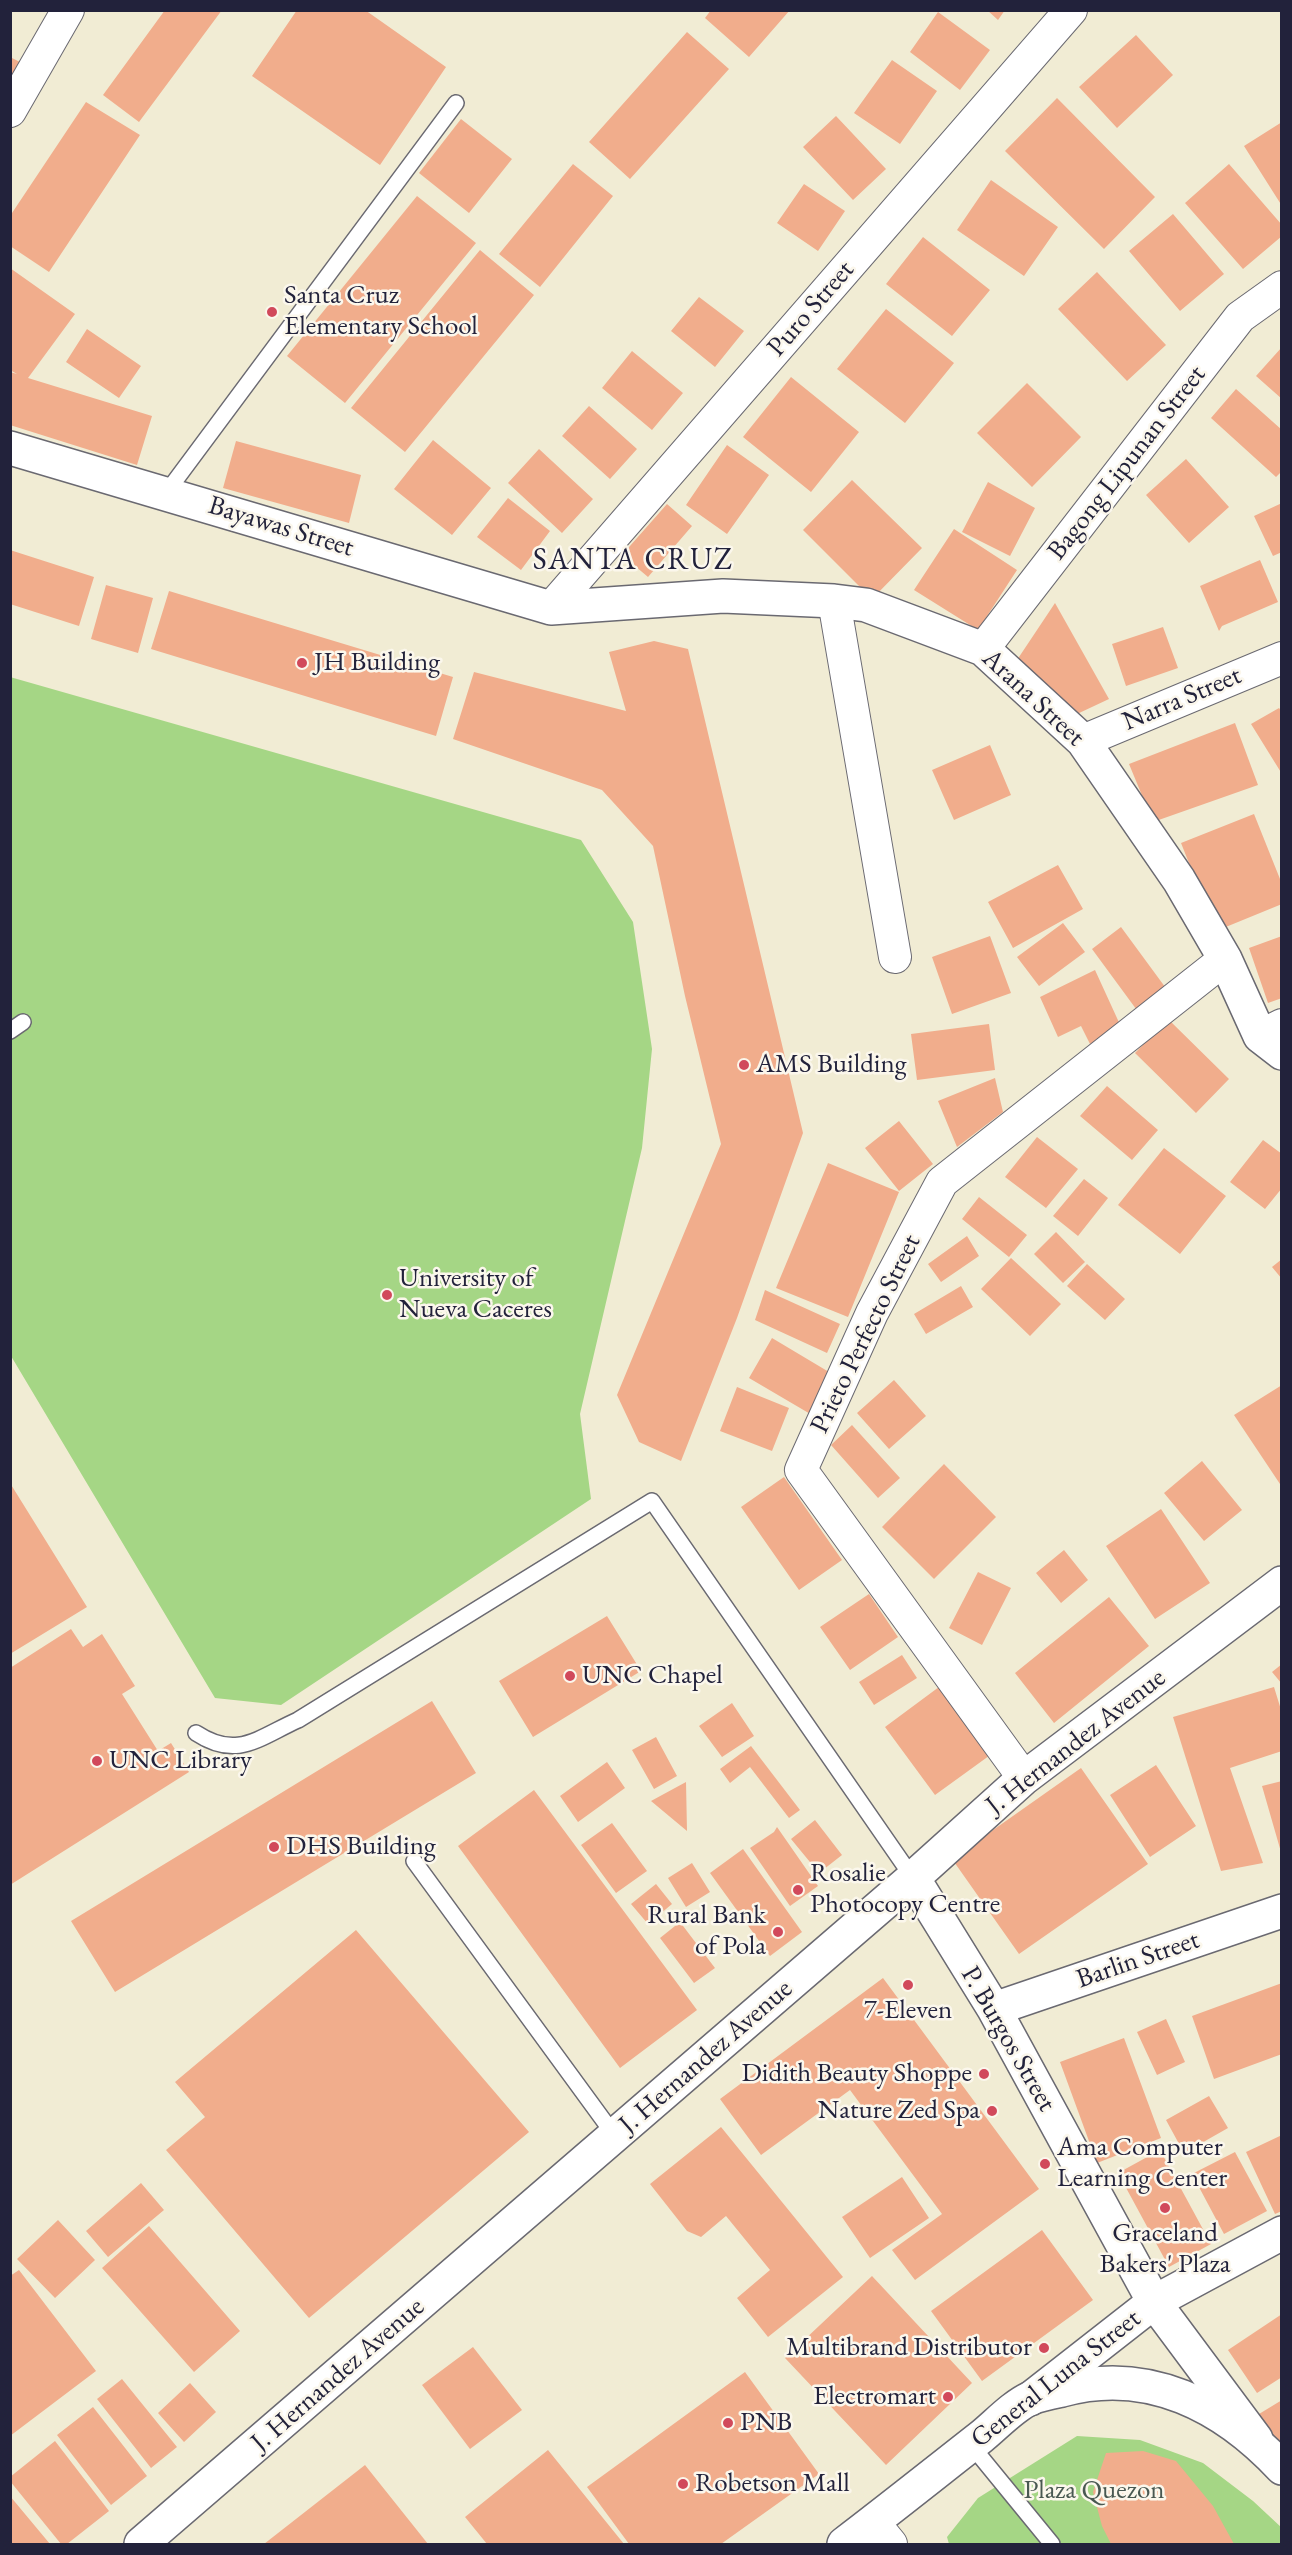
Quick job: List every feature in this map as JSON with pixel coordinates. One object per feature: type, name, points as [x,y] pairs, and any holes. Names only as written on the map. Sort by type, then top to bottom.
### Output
[{"type":"street","points":[[10,111],[68,10]]},
{"type":"street","name":"Puro Street","points":[[551,608],[1071,10]]},
{"type":"street","name":"Bagong Lipunan Street","points":[[983,649],[1240,317],[1281,287]]},
{"type":"street","name":"Bayawas Street","points":[[10,448],[551,608]]},
{"type":"street","name":"Arana Street","points":[[551,608],[723,596],[834,601],[866,605],[983,649],[1083,741],[1179,880],[1274,1038]]},
{"type":"street","points":[[834,601],[895,957]]},
{"type":"street","name":"Narra Street","points":[[1083,741],[1281,658]]},
{"type":"street","name":"Prieto Perfecto Street","points":[[1024,1778],[801,1470],[872,1313],[942,1182],[1225,959]]},
{"type":"street","name":"J. Hernandez Avenue","points":[[141,2544],[913,1878],[1024,1778],[1281,1583]]},
{"type":"street","name":"P. Burgos Street","points":[[913,1878],[994,2009],[1154,2302],[1272,2458]]},
{"type":"street","name":"Barlin Street","points":[[994,2009],[1281,1911]]},
{"type":"street","name":"General Luna Street","points":[[844,2544],[882,2533],[971,2445],[1154,2302],[1281,2233]]},
{"type":"street","points":[[1030,2398],[1080,2385],[1126,2382],[1162,2388],[1191,2399],[1219,2414],[1272,2458]]},
{"type":"lane","points":[[166,493],[456,102]]},
{"type":"lane","points":[[196,1733],[212,1744],[236,1748],[298,1720],[652,1501],[913,1878]]},
{"type":"lane","points":[[414,1861],[615,2136]]},
{"type":"lane","points":[[971,2445],[1052,2544]]},
{"type":"green space","points":[[10,677],[581,840],[633,922],[652,1049],[642,1148],[580,1414],[591,1499],[281,1705],[215,1698],[11,1356]]},
{"type":"green space","name":"Plaza Quezon","points":[[1077,2436],[1140,2440],[1203,2463],[1253,2501],[1282,2528],[1281,2544],[949,2544],[947,2537],[978,2498]]},
{"type":"building","points":[[165,10],[222,10],[139,122],[103,95]]},
{"type":"building","points":[[297,10],[365,10],[446,67],[380,165],[252,76]]},
{"type":"building","points":[[711,10],[790,10],[749,57],[705,18]]},
{"type":"building","points":[[987,10],[1005,10],[998,20]]},
{"type":"building","points":[[938,12],[990,50],[960,90],[910,52]]},
{"type":"building","points":[[687,32],[729,69],[630,179],[589,142]]},
{"type":"building","points":[[1136,35],[1173,75],[1117,128],[1079,87]]},
{"type":"building","points":[[10,57],[24,64],[10,87]]},
{"type":"building","points":[[892,60],[937,91],[900,144],[854,113]]},
{"type":"building","points":[[1057,98],[1155,197],[1104,249],[1005,151]]},
{"type":"building","points":[[86,102],[140,135],[49,272],[10,246],[10,216]]},
{"type":"building","points":[[836,116],[886,169],[853,200],[803,147]]},
{"type":"building","points":[[461,119],[512,159],[469,213],[419,173]]},
{"type":"building","points":[[1282,122],[1282,206],[1244,146]]},
{"type":"building","points":[[573,164],[613,196],[540,287],[499,254]]},
{"type":"building","points":[[1229,164],[1282,225],[1282,236],[1243,269],[1185,203]]},
{"type":"building","points":[[991,180],[1058,227],[1024,276],[957,230]]},
{"type":"building","points":[[804,184],[845,211],[818,251],[777,223]]},
{"type":"building","points":[[417,196],[476,243],[345,403],[287,356]]},
{"type":"building","points":[[1173,214],[1224,274],[1180,311],[1129,251]]},
{"type":"building","points":[[923,237],[990,290],[952,336],[886,284]]},
{"type":"building","points":[[480,250],[534,295],[405,452],[351,408]]},
{"type":"building","points":[[10,268],[75,314],[28,378],[152,416],[137,465],[10,425],[10,372],[17,374],[10,370]]},
{"type":"building","points":[[1097,272],[1166,345],[1127,381],[1058,309]]},
{"type":"building","points":[[699,297],[744,331],[715,367],[671,331]]},
{"type":"building","points":[[886,309],[954,363],[905,423],[837,369]]},
{"type":"building","points":[[87,329],[141,366],[119,398],[66,362]]},
{"type":"building","points":[[1282,347],[1282,399],[1256,376]]},
{"type":"building","points":[[632,351],[683,393],[652,430],[602,388]]},
{"type":"building","points":[[791,377],[859,432],[811,492],[743,437]]},
{"type":"building","points":[[1027,383],[1081,437],[1032,487],[977,433]]},
{"type":"building","points":[[1236,389],[1282,430],[1282,471],[1276,477],[1211,418]]},
{"type":"building","points":[[589,406],[637,449],[610,479],[562,436]]},
{"type":"building","points":[[433,440],[491,488],[452,535],[394,489]]},
{"type":"building","points":[[236,441],[361,475],[349,523],[223,488]]},
{"type":"building","points":[[727,445],[769,475],[727,534],[686,505]]},
{"type":"building","points":[[539,449],[593,499],[562,533],[508,483]]},
{"type":"building","points":[[1186,459],[1229,507],[1189,543],[1146,495]]},
{"type":"building","points":[[852,480],[922,548],[872,599],[803,530]]},
{"type":"building","points":[[988,482],[1035,508],[1010,556],[962,532]]},
{"type":"building","points":[[508,498],[550,531],[521,570],[477,537]]},
{"type":"building","points":[[1282,503],[1282,552],[1273,556],[1254,516]]},
{"type":"building","points":[[667,504],[692,526],[648,577],[622,555]]},
{"type":"building","points":[[954,529],[1017,570],[978,630],[914,590]]},
{"type":"building","points":[[10,550],[94,577],[79,626],[10,604]]},
{"type":"building","points":[[1260,560],[1278,602],[1222,626],[1219,631],[1200,586]]},
{"type":"building","points":[[106,585],[153,598],[138,653],[91,639]]},
{"type":"building","name":"JH Building","points":[[169,591],[453,677],[436,736],[151,649]]},
{"type":"building","points":[[1055,603],[1109,699],[1077,714],[1013,666]]},
{"type":"building","points":[[1163,627],[1178,668],[1126,686],[1112,644]]},
{"type":"building","name":"AMS Building","points":[[654,641],[688,649],[803,1133],[737,1318],[681,1461],[639,1442],[617,1395],[721,1144],[685,996],[653,846],[602,790],[453,739],[474,672],[626,711],[609,652]]},
{"type":"building","points":[[1279,708],[1282,712],[1282,774],[1251,724]]},
{"type":"building","points":[[1235,723],[1258,785],[1153,822],[1129,764]]},
{"type":"building","points":[[990,745],[1011,795],[954,820],[932,770]]},
{"type":"building","points":[[1254,814],[1282,884],[1282,904],[1216,931],[1181,843]]},
{"type":"building","points":[[1058,865],[1083,909],[1013,948],[988,902]]},
{"type":"building","points":[[1063,923],[1085,952],[1039,986],[1017,957]]},
{"type":"building","points":[[1121,927],[1168,991],[1139,1013],[1092,949]]},
{"type":"building","points":[[990,936],[1011,993],[952,1014],[932,957]]},
{"type":"building","points":[[1282,936],[1282,998],[1268,1003],[1249,948]]},
{"type":"building","points":[[1095,970],[1122,1029],[1090,1044],[1081,1026],[1058,1037],[1040,997]]},
{"type":"building","points":[[1168,1019],[1229,1079],[1196,1113],[1135,1053]]},
{"type":"building","points":[[989,1024],[995,1070],[917,1080],[911,1034]]},
{"type":"building","points":[[995,1078],[1003,1112],[957,1147],[938,1101]]},
{"type":"building","points":[[1107,1086],[1158,1130],[1132,1160],[1080,1116]]},
{"type":"building","points":[[899,1121],[933,1164],[899,1191],[865,1148]]},
{"type":"building","points":[[1037,1137],[1078,1169],[1046,1208],[1005,1177]]},
{"type":"building","points":[[1263,1140],[1282,1154],[1282,1188],[1265,1209],[1230,1182]]},
{"type":"building","points":[[1164,1148],[1226,1196],[1180,1254],[1118,1205]]},
{"type":"building","points":[[828,1163],[899,1192],[848,1317],[776,1288]]},
{"type":"building","points":[[1084,1179],[1108,1198],[1078,1236],[1053,1216]]},
{"type":"building","points":[[979,1197],[1027,1235],[1009,1257],[962,1219]]},
{"type":"building","points":[[1056,1232],[1085,1262],[1063,1283],[1034,1254]]},
{"type":"building","points":[[967,1236],[979,1256],[941,1282],[928,1264]]},
{"type":"building","points":[[1011,1258],[1061,1304],[1030,1336],[981,1289]]},
{"type":"building","points":[[1282,1259],[1282,1279],[1272,1267]]},
{"type":"building","points":[[1087,1264],[1125,1299],[1105,1320],[1067,1286]]},
{"type":"building","points":[[961,1286],[973,1307],[926,1334],[914,1314]]},
{"type":"building","points":[[765,1290],[840,1324],[827,1353],[755,1320]]},
{"type":"building","points":[[772,1338],[834,1375],[812,1415],[749,1378]]},
{"type":"building","points":[[894,1380],[926,1416],[889,1449],[857,1413]]},
{"type":"building","points":[[1282,1385],[1282,1487],[1234,1415]]},
{"type":"building","points":[[737,1387],[789,1408],[772,1451],[720,1431]]},
{"type":"building","points":[[852,1425],[900,1478],[878,1498],[831,1445]]},
{"type":"building","points":[[1202,1461],[1242,1510],[1204,1541],[1164,1493]]},
{"type":"building","points":[[944,1464],[996,1517],[934,1579],[882,1527]]},
{"type":"building","points":[[784,1477],[842,1560],[799,1590],[741,1507]]},
{"type":"building","points":[[10,1483],[87,1607],[10,1654]]},
{"type":"building","points":[[1161,1509],[1210,1583],[1155,1619],[1106,1546]]},
{"type":"building","points":[[1064,1550],[1088,1580],[1061,1603],[1036,1573]]},
{"type":"building","points":[[978,1572],[1011,1588],[982,1645],[949,1628]]},
{"type":"building","points":[[869,1594],[898,1637],[850,1670],[820,1627]]},
{"type":"building","points":[[1109,1597],[1149,1646],[1054,1723],[1015,1673]]},
{"type":"building","name":"UNC Chapel","points":[[607,1616],[641,1671],[533,1737],[499,1681]]},
{"type":"building","name":"UNC Library","points":[[71,1629],[83,1647],[102,1634],[135,1686],[122,1694],[158,1751],[171,1743],[189,1772],[10,1885],[10,1668]]},
{"type":"building","points":[[902,1655],[917,1678],[874,1705],[859,1682]]},
{"type":"building","points":[[1282,1664],[1282,1684],[1272,1672]]},
{"type":"building","points":[[943,1684],[993,1753],[935,1795],[885,1727]]},
{"type":"building","points":[[1274,1687],[1282,1713],[1282,1751],[1230,1768],[1263,1863],[1221,1871],[1173,1717]]},
{"type":"building","name":"DHS Building","points":[[432,1701],[476,1773],[115,1992],[71,1921]]},
{"type":"building","points":[[732,1703],[754,1736],[722,1757],[699,1726]]},
{"type":"building","points":[[656,1737],[677,1776],[654,1789],[632,1750]]},
{"type":"building","points":[[751,1746],[800,1810],[789,1818],[750,1767],[730,1783],[720,1769]]},
{"type":"building","points":[[607,1762],[625,1788],[578,1822],[560,1796]]},
{"type":"building","points":[[1156,1765],[1196,1826],[1150,1857],[1110,1795]]},
{"type":"building","points":[[1081,1768],[1148,1864],[1019,1954],[952,1859]]},
{"type":"building","points":[[1282,1781],[1282,1852],[1281,1852],[1262,1786]]},
{"type":"building","points":[[686,1782],[687,1831],[651,1801]]},
{"type":"building","points":[[534,1790],[697,2010],[620,2068],[458,1846]]},
{"type":"building","points":[[815,1820],[842,1855],[819,1873],[791,1839]]},
{"type":"building","points":[[612,1823],[647,1871],[616,1893],[581,1845]]},
{"type":"building","points":[[777,1827],[818,1886],[790,1906],[750,1848],[774,1832]]},
{"type":"building","points":[[743,1849],[802,1932],[770,1956],[710,1873]]},
{"type":"building","points":[[692,1863],[710,1892],[686,1907],[668,1878]]},
{"type":"building","points":[[656,1884],[672,1904],[648,1924],[631,1904]]},
{"type":"building","points":[[680,1922],[715,1968],[694,1983],[660,1938]]},
{"type":"building","points":[[356,1930],[529,2132],[309,2318],[166,2150],[205,2117],[175,2082]]},
{"type":"building","points":[[883,1978],[1039,2189],[915,2280],[892,2250],[942,2214],[850,2090],[761,2155],[720,2099]]},
{"type":"building","points":[[1282,1983],[1282,2054],[1214,2079],[1192,2016]]},
{"type":"building","points":[[1166,2019],[1185,2062],[1157,2075],[1137,2032]]},
{"type":"building","points":[[1124,2038],[1161,2138],[1097,2163],[1060,2062]]},
{"type":"building","points":[[1209,2096],[1228,2128],[1184,2153],[1166,2120]]},
{"type":"building","points":[[721,2127],[843,2277],[768,2337],[737,2298],[770,2270],[726,2216],[701,2237],[687,2231],[650,2184]]},
{"type":"building","points":[[1282,2135],[1282,2211],[1275,2214],[1246,2152]]},
{"type":"building","name":"Graceland Bakers' Plaza","points":[[1160,2150],[1211,2244],[1169,2267],[1118,2173]]},
{"type":"building","points":[[1235,2152],[1267,2211],[1224,2234],[1192,2174]]},
{"type":"building","points":[[902,2177],[929,2218],[870,2258],[842,2217]]},
{"type":"building","points":[[141,2183],[164,2210],[108,2257],[86,2231]]},
{"type":"building","points":[[58,2220],[95,2260],[55,2298],[17,2259]]},
{"type":"building","points":[[149,2226],[240,2331],[194,2372],[102,2268]]},
{"type":"building","points":[[1042,2230],[1093,2300],[982,2381],[931,2311]]},
{"type":"building","points":[[19,2270],[96,2371],[10,2436],[10,2276]]},
{"type":"building","points":[[872,2276],[972,2383],[886,2465],[785,2358]]},
{"type":"building","points":[[1282,2314],[1282,2377],[1257,2393],[1228,2350]]},
{"type":"building","points":[[473,2347],[522,2410],[470,2449],[422,2385]]},
{"type":"building","name":"PNB","points":[[745,2372],[819,2474],[721,2544],[629,2544],[587,2487]]},
{"type":"building","points":[[122,2379],[177,2447],[151,2468],[97,2399]]},
{"type":"building","points":[[190,2383],[216,2412],[184,2442],[158,2413]]},
{"type":"building","points":[[1282,2400],[1282,2448],[1279,2449],[1259,2414]]},
{"type":"building","points":[[93,2407],[147,2476],[111,2505],[57,2435]]},
{"type":"building","points":[[55,2441],[109,2511],[67,2544],[61,2544],[10,2481],[10,2477]]},
{"type":"building","points":[[548,2450],[624,2544],[487,2544],[465,2517]]},
{"type":"building","points":[[1143,2451],[1176,2461],[1213,2506],[1234,2544],[1111,2544],[1102,2526],[1093,2492],[1106,2453]]},
{"type":"building","points":[[365,2465],[428,2544],[264,2544]]},
{"type":"building","points":[[10,2496],[50,2544],[10,2544]]},
{"type":"place","name":"Santa Cruz Elementary School","points":[[272,312]]},
{"type":"place","name":"JH Building","points":[[302,663]]},
{"type":"place","name":"AMS Building","points":[[744,1065]]},
{"type":"place","name":"University of Nueva Caceres","points":[[387,1295]]},
{"type":"place","name":"UNC Chapel","points":[[570,1676]]},
{"type":"place","name":"UNC Library","points":[[97,1761]]},
{"type":"place","name":"DHS Building","points":[[274,1847]]},
{"type":"place","name":"Rosalie Photocopy Centre","points":[[798,1890]]},
{"type":"place","name":"Rural Bank of Pola","points":[[778,1932]]},
{"type":"place","name":"7-Eleven","points":[[908,1985]]},
{"type":"place","name":"Didith Beauty Shoppe","points":[[984,2074]]},
{"type":"place","name":"Nature Zed Spa","points":[[992,2111]]},
{"type":"place","name":"Ama Computer Learning Center","points":[[1045,2164]]},
{"type":"place","name":"Graceland Bakers' Plaza","points":[[1165,2208]]},
{"type":"place","name":"Multibrand Distributor","points":[[1044,2348]]},
{"type":"place","name":"Electromart","points":[[948,2397]]},
{"type":"place","name":"PNB","points":[[728,2423]]},
{"type":"place","name":"Robetson Mall","points":[[683,2484]]},
{"type":"district","name":"SANTA CRUZ","points":[[633,561]]}]
